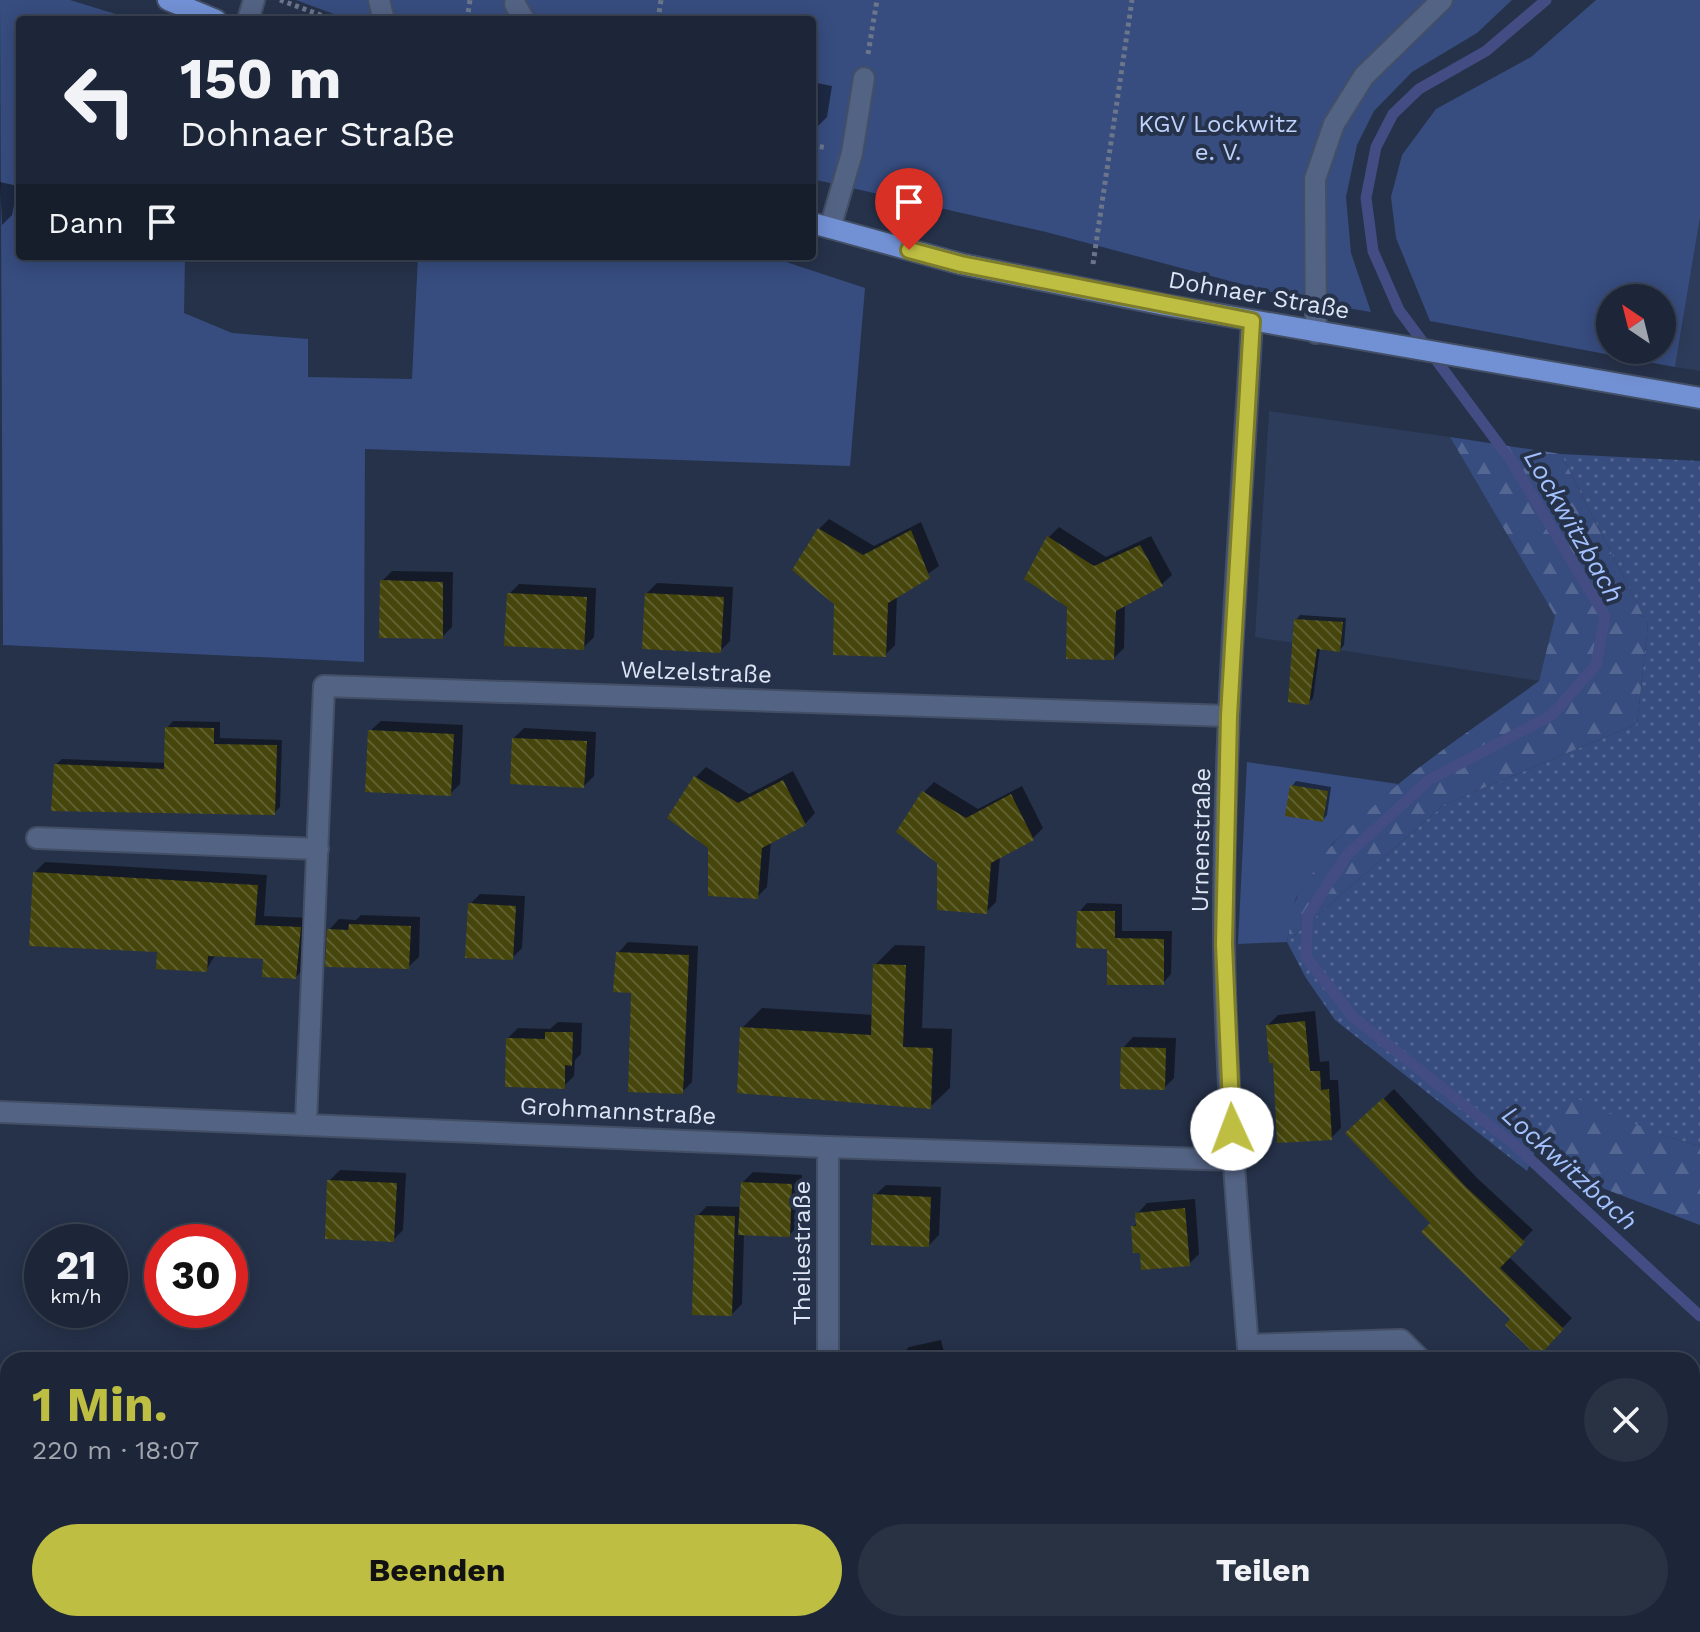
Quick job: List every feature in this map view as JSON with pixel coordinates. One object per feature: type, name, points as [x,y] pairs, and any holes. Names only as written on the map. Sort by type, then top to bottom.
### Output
[{"type":"main road","points":[[168,0],[205,16]]},
{"type":"main road","name":"Dohnaer Straße","points":[[821,226],[961,264],[1252,321],[1700,398]]},
{"type":"street","points":[[1323,334],[1315,179],[1334,124],[1364,76],[1442,0]]},
{"type":"street","points":[[821,226],[852,153],[864,78]]},
{"type":"street","name":"Urnenstraße","points":[[1248,1352],[1233,1160],[1224,944],[1229,716],[1252,321]]},
{"type":"street","name":"Welzelstraße","points":[[306,1122],[324,686],[1229,716]]},
{"type":"street","points":[[37,838],[318,849]]},
{"type":"street","name":"Grohmannstraße","points":[[0,1112],[306,1122],[828,1147],[1233,1160]]},
{"type":"street","name":"Theilestraße","points":[[828,1147],[828,1352]]},
{"type":"street","points":[[1248,1352],[1401,1340],[1413,1352]]},
{"type":"path","points":[[279,0],[323,16]]},
{"type":"path","points":[[864,78],[877,0]]},
{"type":"path","points":[[1095,247],[1132,0]]},
{"type":"shaded area","points":[[1700,217],[1700,371],[1675,367]]},
{"type":"shaded area","points":[[1269,411],[1450,437],[1555,616],[1539,681],[1255,637]]},
{"type":"green space","points":[[0,0],[70,0],[122,16],[16,16],[16,260],[185,260],[184,313],[232,333],[308,339],[308,377],[412,379],[418,260],[780,260],[865,288],[850,466],[365,449],[364,662],[3,645]]},
{"type":"green space","name":"KGV Lockwitz e. V.","points":[[296,0],[1512,0],[1477,33],[1412,72],[1374,111],[1357,145],[1346,197],[1351,253],[1371,312],[1305,301],[1046,232],[816,180],[816,16],[339,16]]},
{"type":"green space","points":[[1596,0],[1700,0],[1700,217],[1676,361],[1676,284],[1596,284],[1596,352],[1430,321],[1396,238],[1391,197],[1402,155],[1436,109],[1531,57]]},
{"type":"green space","points":[[1450,437],[1561,454],[1648,625],[1637,724],[1445,804],[1287,942],[1296,900],[1311,871],[1336,841],[1403,780],[1539,681],[1555,616]]},
{"type":"green space","points":[[1561,454],[1700,461],[1700,1146],[1661,1135],[1539,1142],[1527,1171],[1335,1020],[1306,978],[1287,942],[1445,804],[1637,724],[1648,625]]},
{"type":"green space","points":[[1247,762],[1398,784],[1332,844],[1296,898],[1287,942],[1238,944]]},
{"type":"green space","points":[[1571,1096],[1661,1135],[1700,1146],[1700,1225],[1581,1180],[1539,1142]]},
{"type":"building","points":[[818,528],[863,555],[911,530],[930,578],[888,603],[886,657],[833,655],[834,604],[792,570]]},
{"type":"building","points":[[1047,536],[1094,566],[1140,545],[1163,586],[1116,611],[1114,660],[1066,659],[1067,607],[1024,579]]},
{"type":"building","points":[[380,580],[443,582],[443,639],[379,638]]},
{"type":"building","points":[[507,593],[587,597],[584,650],[504,646]]},
{"type":"building","points":[[645,593],[724,597],[721,653],[642,649]]},
{"type":"building","points":[[1294,619],[1343,622],[1340,652],[1317,649],[1309,705],[1288,702]]},
{"type":"building","points":[[165,727],[214,728],[214,744],[277,745],[275,815],[51,811],[54,764],[164,769]]},
{"type":"building","points":[[368,730],[454,734],[451,796],[365,792]]},
{"type":"building","points":[[512,738],[587,741],[584,788],[510,784]]},
{"type":"building","points":[[694,776],[738,803],[783,780],[806,825],[762,848],[758,899],[708,896],[708,848],[667,818]]},
{"type":"building","points":[[1290,785],[1328,791],[1323,822],[1285,816]]},
{"type":"building","points":[[922,791],[966,818],[1011,794],[1034,840],[991,863],[987,914],[937,910],[937,863],[896,832]]},
{"type":"building","points":[[33,872],[258,885],[255,925],[301,927],[296,979],[262,977],[263,959],[208,956],[207,972],[156,969],[157,952],[29,946]]},
{"type":"building","points":[[468,903],[516,906],[513,960],[465,958]]},
{"type":"building","points":[[1077,911],[1115,911],[1115,938],[1164,939],[1164,985],[1107,985],[1107,949],[1076,948]]},
{"type":"building","points":[[349,924],[411,926],[409,969],[325,967],[327,929],[348,930]]},
{"type":"building","points":[[616,952],[689,955],[683,1094],[628,1092],[631,993],[613,992]]},
{"type":"building","points":[[873,964],[906,965],[903,1047],[933,1048],[931,1109],[737,1093],[740,1027],[871,1035]]},
{"type":"building","points":[[1305,1021],[1310,1071],[1320,1071],[1321,1090],[1329,1089],[1332,1140],[1277,1143],[1273,1063],[1269,1063],[1266,1025]]},
{"type":"building","points":[[545,1032],[573,1032],[572,1066],[565,1065],[565,1089],[505,1087],[506,1038],[545,1039]]},
{"type":"building","points":[[1121,1047],[1166,1048],[1165,1090],[1120,1089]]},
{"type":"building","points":[[1383,1098],[1466,1187],[1525,1242],[1500,1268],[1564,1329],[1543,1352],[1533,1352],[1505,1325],[1510,1319],[1421,1232],[1430,1223],[1345,1133]]},
{"type":"building","points":[[327,1180],[397,1183],[394,1242],[325,1239]]},
{"type":"building","points":[[741,1182],[792,1184],[790,1237],[738,1235]]},
{"type":"building","points":[[873,1194],[931,1197],[929,1247],[871,1245]]},
{"type":"building","points":[[1185,1208],[1190,1266],[1141,1270],[1140,1253],[1133,1253],[1131,1226],[1136,1226],[1135,1213]]},
{"type":"building","points":[[695,1215],[735,1216],[732,1316],[692,1315]]},
{"type":"waterway","name":"Lockwitzbach","points":[[1546,0],[1486,51],[1419,89],[1393,114],[1376,147],[1366,198],[1373,251],[1399,310],[1512,462],[1605,616],[1596,665],[1552,715],[1429,780],[1347,855],[1308,915],[1306,957],[1353,1017],[1517,1147],[1700,1316]]},
{"type":"route","points":[[909,250],[961,264],[1252,321],[1229,716],[1224,944],[1232,1129]]}]
